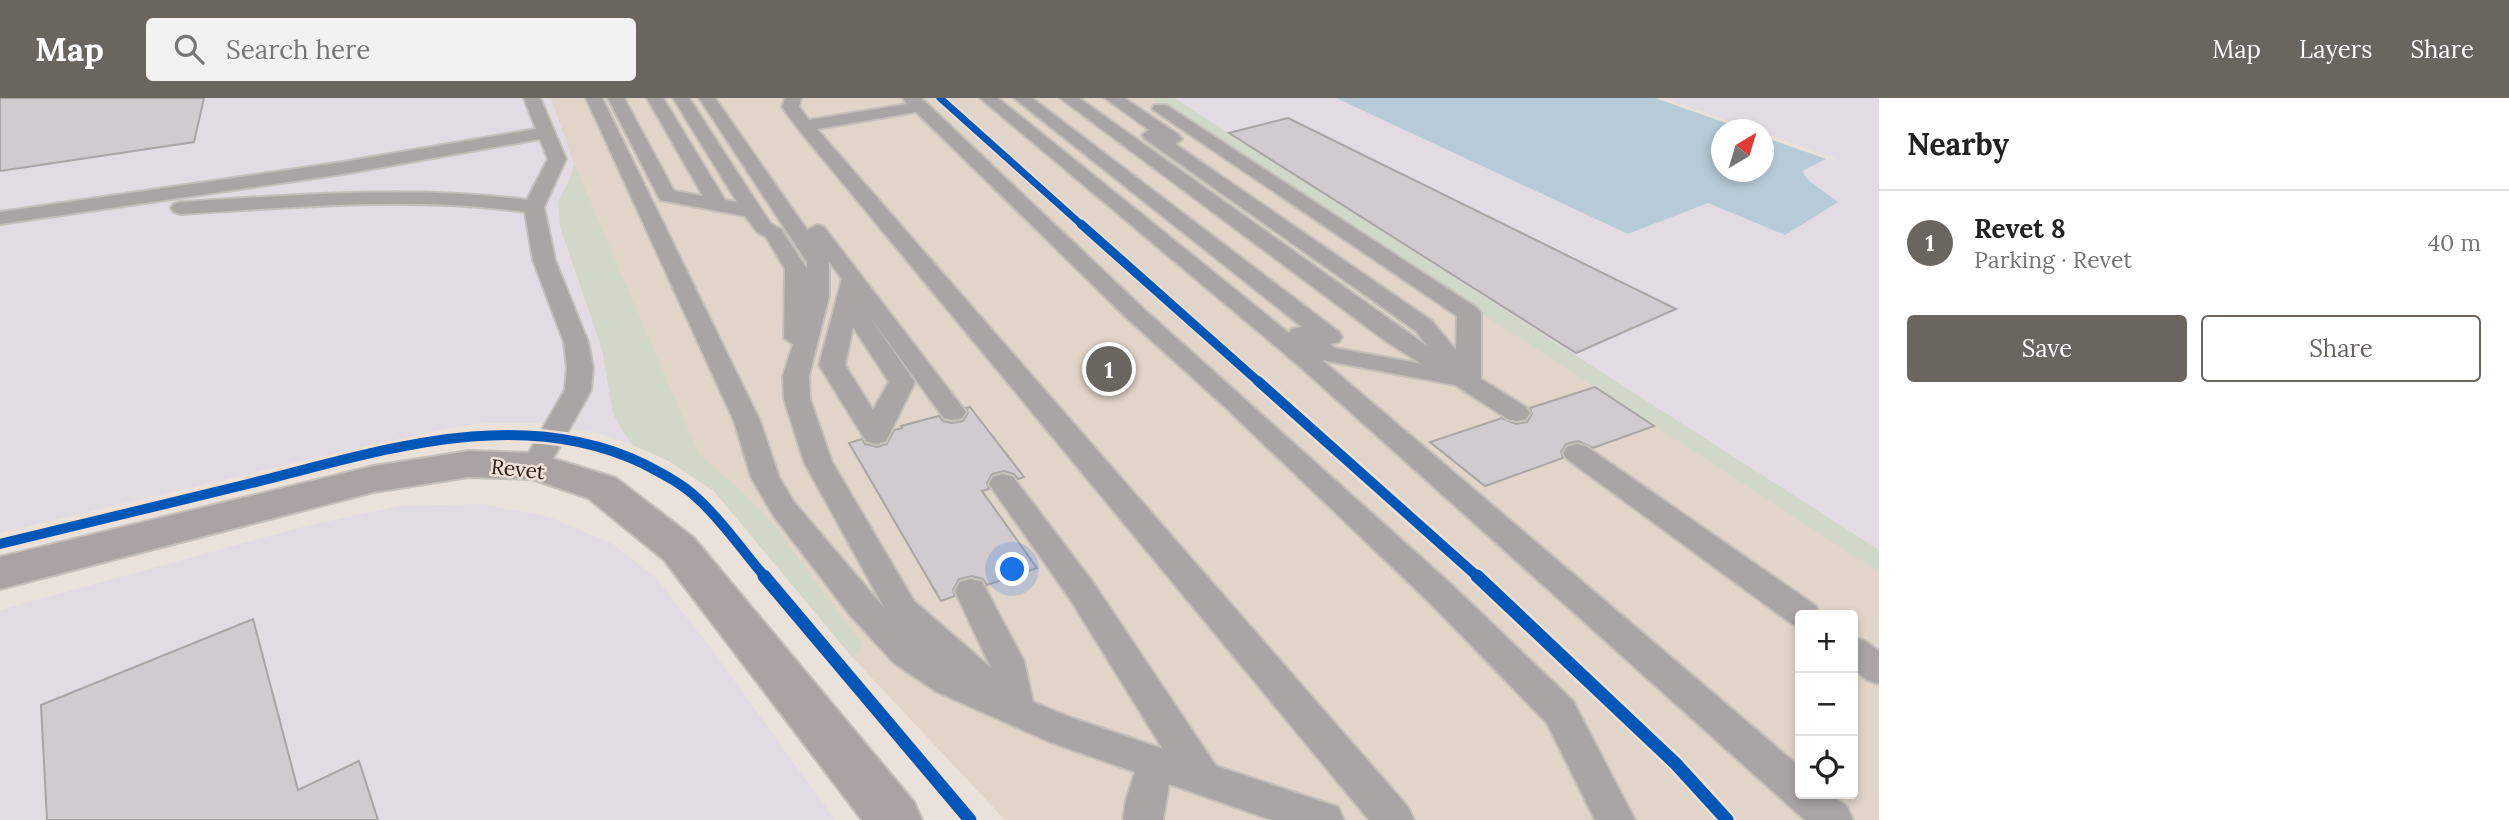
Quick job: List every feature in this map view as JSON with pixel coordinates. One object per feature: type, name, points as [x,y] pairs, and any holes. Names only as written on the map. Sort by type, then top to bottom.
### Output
[{"type":"street","name":"Revet","points":[[0,573],[374,480],[469,464],[535,466],[602,488],[678,550],[895,820]]},
{"type":"lane","points":[[532,98],[557,159],[534,207],[544,260],[576,342],[580,368],[578,390],[535,466]]},
{"type":"lane","points":[[594,98],[741,409],[765,477],[783,508],[861,605],[906,653],[948,682],[1063,732],[1324,820]]},
{"type":"lane","points":[[616,98],[667,196],[718,205],[774,233],[796,269],[797,399],[818,462],[902,610],[1017,712]]},
{"type":"lane","points":[[629,98],[718,205]]},
{"type":"lane","points":[[642,98],[718,205]]},
{"type":"lane","points":[[655,98],[718,205]]},
{"type":"lane","points":[[668,98],[718,205]]},
{"type":"lane","points":[[681,98],[718,205]]},
{"type":"lane","points":[[694,98],[778,225],[774,233]]},
{"type":"lane","points":[[706,98],[818,262],[818,296],[796,376]]},
{"type":"lane","points":[[722,98],[844,312],[884,415],[902,382],[844,312]]},
{"type":"lane","points":[[793,98],[790,107],[805,126],[1394,820]]},
{"type":"lane","points":[[970,98],[1288,365],[1364,410]]},
{"type":"lane","points":[[988,98],[1364,410],[1795,786]]},
{"type":"lane","points":[[1005,98],[1326,354],[1364,410]]},
{"type":"lane","points":[[1022,98],[1345,349],[1468,380]]},
{"type":"lane","points":[[1038,98],[1361,344],[1468,380]]},
{"type":"lane","points":[[1053,98],[1377,339],[1468,380]]},
{"type":"lane","points":[[1068,98],[1393,335],[1517,413]]},
{"type":"lane","points":[[1083,98],[1409,330],[1468,380]]},
{"type":"lane","points":[[1098,98],[1424,326],[1468,380]]},
{"type":"lane","points":[[1113,98],[1439,321],[1468,380]]},
{"type":"lane","points":[[1128,98],[1455,317],[1468,380]]},
{"type":"lane","points":[[1143,98],[1469,313],[1468,380]]},
{"type":"lane","points":[[805,126],[914,103],[1137,315],[1234,401],[1440,593],[1560,712],[1615,820]]},
{"type":"lane","points":[[0,218],[343,168],[547,133]]},
{"type":"lane","points":[[0,223],[138,211],[321,201],[468,198],[534,207]]},
{"type":"lane","points":[[844,312],[953,412]]},
{"type":"lane","points":[[1326,354],[1468,380]]},
{"type":"lane","points":[[1577,453],[1797,610]]},
{"type":"lane","points":[[1003,484],[1081,590],[1204,780]]},
{"type":"lane","points":[[971,591],[1007,661],[1017,712]]},
{"type":"lane","points":[[1858,655],[1879,670]]},
{"type":"lane","points":[[1143,820],[1145,800],[1157,764]]},
{"type":"lane","points":[[1810,799],[1833,820]]},
{"type":"shaded area","points":[[0,98],[551,98],[574,164],[571,177],[558,201],[571,262],[602,350],[623,432],[633,445],[598,433],[535,423],[485,423],[449,428],[0,533]]},
{"type":"shaded area","points":[[551,98],[1174,98],[1879,550],[1879,820],[1005,820],[852,657],[714,491],[669,461],[633,445]]},
{"type":"shaded area","points":[[1151,98],[1174,98],[1879,550],[1879,572]]},
{"type":"shaded area","points":[[1174,98],[1336,98],[1628,234],[1708,203],[1785,235],[1837,202],[1808,180],[1801,171],[1826,159],[1838,159],[1774,137],[1774,119],[1725,119],[1663,98],[1879,98],[1879,550]]},
{"type":"shaded area","points":[[574,164],[699,455],[735,485],[773,524],[863,645],[852,657],[714,491],[669,461],[633,445],[623,432],[613,413],[602,350],[560,227],[558,201],[571,177]]},
{"type":"shaded area","points":[[482,504],[549,517],[613,544],[656,578],[710,647],[835,820],[0,820],[0,610],[302,527],[399,506]]},
{"type":"water","points":[[1336,98],[1655,98],[1715,119],[1711,119],[1711,182],[1774,182],[1774,141],[1826,159],[1802,171],[1808,180],[1838,202],[1785,235],[1708,203],[1628,234]]},
{"type":"building","points":[[0,98],[204,98],[194,142],[0,171]]},
{"type":"building","points":[[1288,118],[1676,309],[1576,353],[1229,133]]},
{"type":"building","points":[[1595,387],[1654,426],[1593,448],[1578,441],[1566,444],[1561,452],[1563,458],[1485,486],[1430,442],[1502,418],[1516,424],[1527,422],[1532,414],[1530,408]]},
{"type":"building","points":[[970,407],[1024,477],[1018,479],[1014,474],[1004,471],[992,474],[987,483],[989,489],[982,491],[1037,568],[987,585],[983,579],[972,576],[959,579],[953,590],[955,596],[941,601],[849,443],[862,439],[865,444],[877,447],[887,444],[894,430],[902,428],[901,426],[939,416],[943,421],[952,423],[963,421],[968,413],[966,408]]},
{"type":"building","points":[[253,619],[298,790],[359,761],[378,820],[47,820],[41,705]]},
{"type":"cycle path","points":[[940,98],[1528,622],[1676,764],[1727,820]]},
{"type":"cycle path","points":[[0,544],[350,459],[451,438],[518,434],[573,440],[611,450],[646,465],[697,497],[970,820]]},
{"type":"place","name":"Revet 8","points":[[1109,369]]}]
